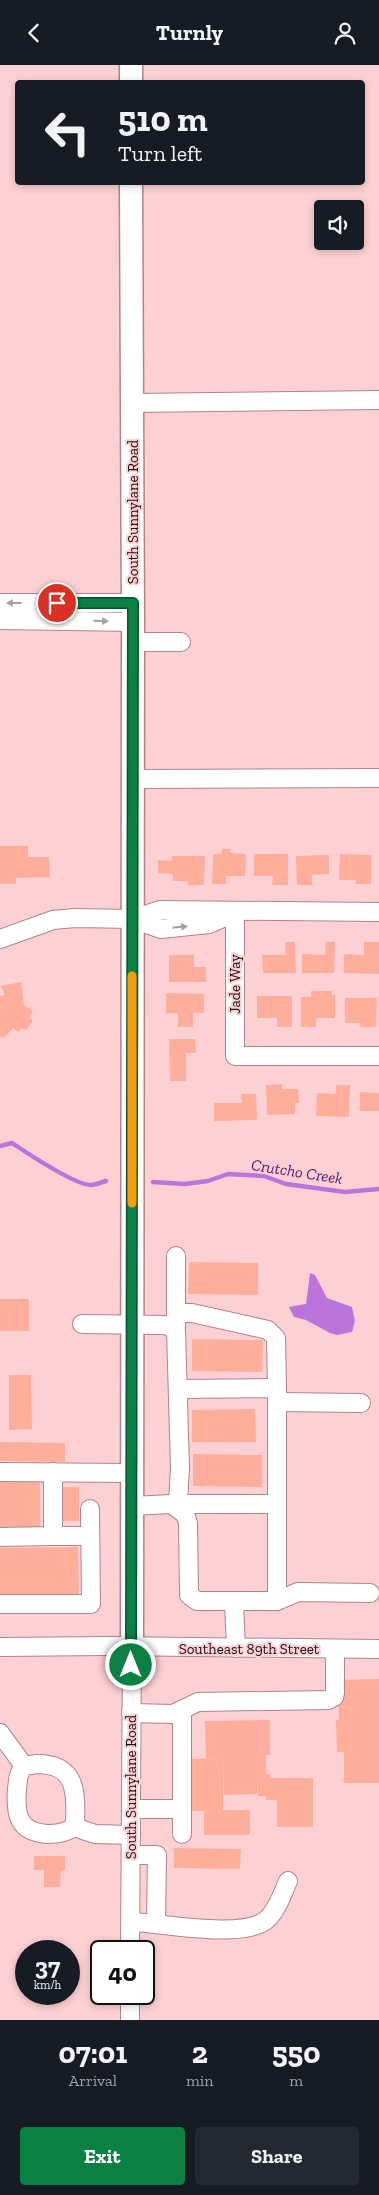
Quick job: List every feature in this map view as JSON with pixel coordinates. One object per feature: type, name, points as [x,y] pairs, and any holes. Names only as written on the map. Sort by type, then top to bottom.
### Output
[{"type":"main road","points":[[131,65],[131,80]]},
{"type":"main road","name":"South Sunnylane Road","points":[[131,185],[133,622],[132,1646]]},
{"type":"street","points":[[132,403],[379,400]]},
{"type":"street","points":[[0,603],[133,622],[181,642]]},
{"type":"street","points":[[0,620],[133,622]]},
{"type":"street","points":[[133,779],[379,778]]},
{"type":"street","points":[[0,939],[53,920],[75,917],[132,919],[160,910],[379,913]]},
{"type":"street","name":"Jade Way","points":[[235,912],[235,1056],[379,1056]]},
{"type":"street","points":[[171,1504],[178,1502],[180,1468],[176,1256]]},
{"type":"street","points":[[176,1313],[192,1313],[268,1330],[276,1338],[277,1601]]},
{"type":"street","points":[[82,1324],[166,1325],[176,1331]]},
{"type":"street","points":[[178,1389],[277,1395],[361,1403]]},
{"type":"street","points":[[0,1472],[132,1473]]},
{"type":"street","points":[[52,1472],[52,1536]]},
{"type":"street","points":[[171,1504],[185,1513],[188,1523],[189,1595],[197,1601],[277,1601],[298,1592],[370,1593]]},
{"type":"street","points":[[132,1506],[277,1504]]},
{"type":"street","points":[[0,1604],[91,1605],[90,1509]]},
{"type":"street","points":[[0,1537],[90,1536]]},
{"type":"street","points":[[231,1601],[235,1608],[236,1649]]},
{"type":"street","name":"Southeast 89th Street","points":[[0,1647],[132,1646],[236,1649],[379,1649]]},
{"type":"street","name":"South Sunnylane Road","points":[[130,1940],[132,1646]]},
{"type":"street","points":[[131,1713],[173,1714],[198,1702],[328,1700],[334,1697],[335,1649]]},
{"type":"street","points":[[182,1710],[182,1834]]},
{"type":"street","points":[[0,1733],[24,1766]]},
{"type":"street","points":[[24,1766],[53,1765],[68,1773],[74,1792],[74,1827]]},
{"type":"street","points":[[24,1766],[18,1777],[17,1795],[18,1811],[21,1821],[26,1827],[36,1833],[65,1832],[74,1827],[95,1834],[131,1835]]},
{"type":"street","points":[[132,1809],[182,1809]]},
{"type":"street","points":[[131,1855],[157,1855],[156,1923]]},
{"type":"street","points":[[131,1923],[156,1923],[194,1929],[249,1927],[266,1921],[277,1905],[288,1881]]},
{"type":"street","points":[[130,2005],[130,2020]]},
{"type":"shaded area","points":[[310,1273],[315,1275],[327,1298],[352,1307],[355,1321],[352,1332],[337,1335],[306,1320],[294,1317],[289,1307],[306,1304]]},
{"type":"building","points":[[0,846],[28,846],[28,857],[49,857],[50,877],[16,878],[16,884],[0,884]]},
{"type":"building","points":[[222,849],[231,849],[230,853],[246,854],[245,876],[226,876],[226,884],[212,884],[213,854],[222,854]]},
{"type":"building","points":[[254,854],[288,854],[288,885],[272,885],[273,876],[254,876]]},
{"type":"building","points":[[340,854],[371,855],[371,884],[355,884],[356,880],[339,880]]},
{"type":"building","points":[[329,855],[329,874],[312,875],[312,885],[297,885],[296,856]]},
{"type":"building","points":[[172,856],[205,856],[204,885],[188,885],[188,881],[173,881],[173,874],[158,873],[158,860],[172,861]]},
{"type":"building","points":[[285,942],[295,942],[296,973],[263,973],[262,955],[286,955]]},
{"type":"building","points":[[326,942],[335,942],[334,973],[302,973],[302,954],[325,955]]},
{"type":"building","points":[[364,942],[379,942],[379,974],[344,973],[344,954],[364,955]]},
{"type":"building","points":[[169,955],[194,955],[194,967],[206,967],[206,982],[169,982]]},
{"type":"building","points":[[21,982],[24,1005],[33,1011],[29,1018],[33,1021],[26,1030],[22,1028],[18,1032],[13,1028],[4,1038],[0,1037],[0,996],[5,995],[1,986]]},
{"type":"building","points":[[311,991],[332,991],[332,995],[335,995],[335,1018],[316,1018],[316,1027],[301,1027],[301,997],[311,997]]},
{"type":"building","points":[[166,993],[204,994],[204,1013],[193,1013],[193,1027],[178,1027],[178,1013],[166,1013]]},
{"type":"building","points":[[257,996],[292,996],[292,1027],[277,1027],[277,1018],[257,1018]]},
{"type":"building","points":[[345,998],[377,998],[376,1027],[360,1027],[360,1023],[345,1023]]},
{"type":"building","points":[[169,1039],[195,1039],[196,1053],[186,1053],[186,1081],[170,1081]]},
{"type":"building","points":[[282,1084],[282,1089],[298,1089],[299,1103],[295,1103],[295,1114],[267,1115],[266,1085]]},
{"type":"building","points":[[336,1085],[350,1085],[349,1117],[316,1116],[317,1093],[336,1094]]},
{"type":"building","points":[[360,1092],[379,1093],[379,1111],[360,1111]]},
{"type":"building","points":[[241,1094],[256,1094],[257,1120],[214,1121],[214,1103],[242,1103]]},
{"type":"building","points":[[189,1262],[258,1263],[258,1295],[188,1294]]},
{"type":"building","points":[[0,1299],[29,1299],[29,1331],[0,1331]]},
{"type":"building","points":[[192,1339],[263,1340],[262,1372],[192,1371]]},
{"type":"building","points":[[9,1375],[31,1375],[32,1429],[9,1430]]},
{"type":"building","points":[[255,1409],[256,1442],[192,1442],[192,1410]]},
{"type":"building","points":[[0,1442],[65,1443],[65,1462],[0,1461]]},
{"type":"building","points":[[193,1454],[262,1455],[262,1487],[193,1486]]},
{"type":"building","points":[[0,1480],[40,1480],[40,1528],[0,1528]]},
{"type":"building","points":[[58,1487],[79,1487],[79,1521],[58,1521]]},
{"type":"building","points":[[78,1547],[79,1596],[0,1596],[0,1548]]},
{"type":"building","points":[[379,1679],[379,1783],[344,1783],[344,1752],[337,1752],[336,1720],[339,1720],[338,1680]]},
{"type":"building","points":[[270,1720],[270,1755],[266,1755],[266,1774],[270,1774],[270,1778],[313,1778],[313,1827],[277,1827],[277,1800],[266,1800],[266,1796],[258,1796],[258,1778],[257,1794],[224,1795],[223,1758],[223,1810],[250,1810],[250,1835],[204,1835],[204,1811],[191,1811],[191,1759],[221,1758],[206,1758],[205,1721]]},
{"type":"building","points":[[174,1848],[241,1849],[240,1869],[174,1868]]},
{"type":"building","points":[[34,1856],[65,1856],[65,1870],[61,1870],[60,1887],[44,1887],[44,1870],[34,1870]]},
{"type":"waterway","name":"Crutcho Creek","points":[[0,1146],[12,1143],[51,1168],[84,1184],[93,1185],[106,1181]]},
{"type":"waterway","name":"Crutcho Creek","points":[[153,1182],[185,1184],[208,1181],[228,1174],[264,1176],[286,1184],[345,1192],[379,1189]]},
{"type":"slow traffic","points":[[132,976],[132,1203]]},
{"type":"route","points":[[57,603],[133,603],[131,1665]]}]
